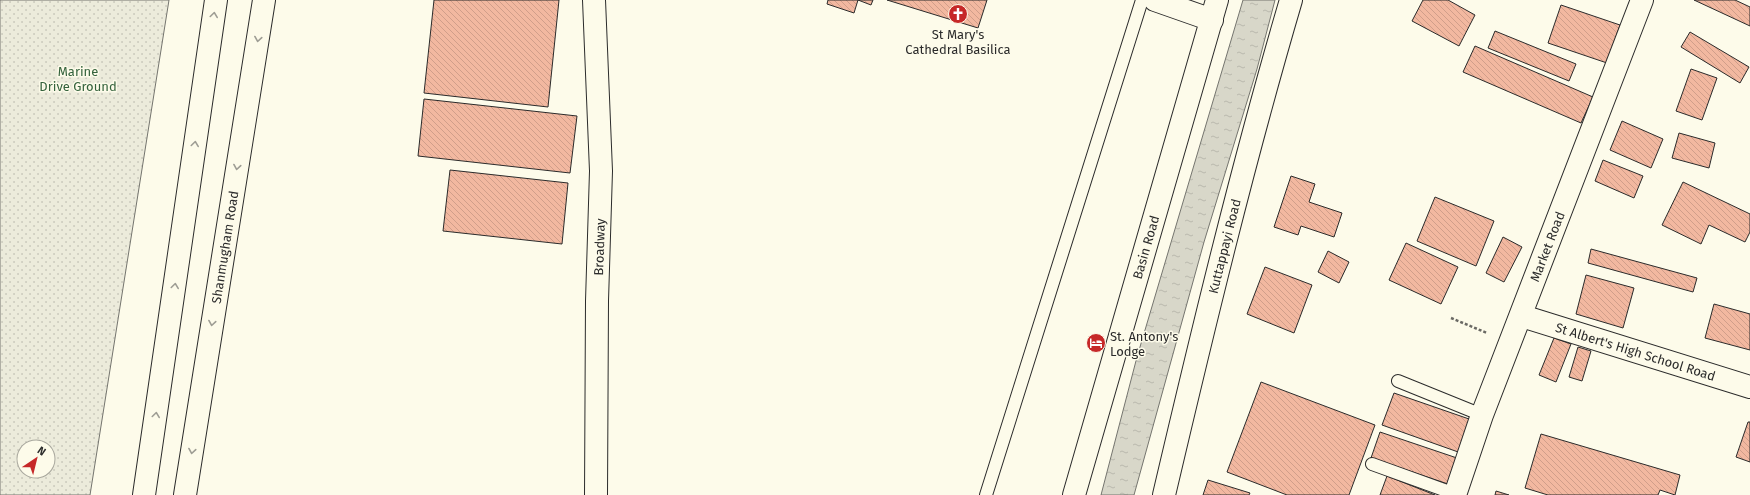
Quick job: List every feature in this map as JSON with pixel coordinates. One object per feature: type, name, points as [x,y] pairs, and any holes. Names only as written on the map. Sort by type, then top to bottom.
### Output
[{"type":"street","points":[[144,495],[216,0]]},
{"type":"street","name":"Shanmugham Road","points":[[185,495],[264,0]]},
{"type":"street","name":"Broadway","points":[[594,0],[601,171],[597,301],[596,495]]},
{"type":"street","points":[[1155,0],[1214,10]]},
{"type":"street","name":"Kuttappayi Road","points":[[1164,495],[1250,147],[1291,0]]},
{"type":"street","name":"Market Road","points":[[1455,495],[1482,415],[1510,342],[1522,316],[1642,0]]},
{"type":"street","name":"Basin Road","points":[[1074,495],[1214,10]]},
{"type":"street","name":"St Albert's High School Road","points":[[1522,316],[1750,387]]},
{"type":"lane","points":[[986,495],[1142,0]]},
{"type":"lane","points":[[1398,381],[1482,415]]},
{"type":"lane","points":[[1372,464],[1455,495]]},
{"type":"path","points":[[1451,318],[1510,342]]},
{"type":"green space","name":"Marine Drive Ground","points":[[0,0],[169,0],[90,495],[0,495]]},
{"type":"water","points":[[1243,0],[1275,0],[1257,69],[1204,242],[1134,495],[1101,495],[1137,357]]},
{"type":"building","points":[[434,0],[559,0],[548,107],[424,93]]},
{"type":"building","points":[[828,0],[858,0],[854,13],[827,4]]},
{"type":"building","points":[[858,0],[873,0],[871,5]]},
{"type":"building","name":"St Mary's Cathedral Basilica","points":[[887,0],[987,0],[978,28]]},
{"type":"building","points":[[1423,0],[1448,0],[1475,15],[1459,46],[1412,21]]},
{"type":"building","points":[[1694,0],[1735,0],[1750,7],[1750,26]]},
{"type":"building","points":[[1561,5],[1620,25],[1607,63],[1548,43]]},
{"type":"building","points":[[1495,31],[1576,64],[1569,81],[1488,48]]},
{"type":"building","points":[[1690,32],[1749,67],[1740,83],[1681,47]]},
{"type":"building","points":[[1475,46],[1593,97],[1581,123],[1463,72]]},
{"type":"building","points":[[1691,69],[1717,78],[1702,120],[1676,111]]},
{"type":"building","points":[[424,99],[577,116],[570,173],[418,156]]},
{"type":"building","points":[[1622,121],[1663,139],[1651,168],[1610,150]]},
{"type":"building","points":[[1679,133],[1715,143],[1709,168],[1672,158]]},
{"type":"building","points":[[1603,160],[1643,176],[1634,198],[1595,181]]},
{"type":"building","points":[[450,170],[568,183],[562,244],[443,231]]},
{"type":"building","points":[[1291,176],[1315,184],[1309,202],[1342,213],[1334,237],[1301,226],[1298,235],[1274,227]]},
{"type":"building","points":[[1683,182],[1750,214],[1750,232],[1745,242],[1709,225],[1701,244],[1662,225]]},
{"type":"building","points":[[1435,197],[1494,221],[1476,266],[1417,241]]},
{"type":"building","points":[[1503,237],[1522,247],[1504,282],[1486,273]]},
{"type":"building","points":[[1406,243],[1458,267],[1441,304],[1389,280]]},
{"type":"building","points":[[1591,249],[1697,278],[1693,292],[1588,263]]},
{"type":"building","points":[[1328,251],[1349,262],[1339,283],[1318,272]]},
{"type":"building","points":[[1265,267],[1312,285],[1294,333],[1247,314]]},
{"type":"building","points":[[1586,275],[1634,288],[1623,328],[1576,314]]},
{"type":"building","points":[[1714,304],[1750,314],[1750,350],[1705,338]]},
{"type":"building","points":[[1554,338],[1571,344],[1556,382],[1539,375]]},
{"type":"building","points":[[1578,347],[1591,351],[1582,381],[1569,377]]},
{"type":"building","points":[[1261,382],[1375,425],[1349,495],[1287,495],[1227,472]]},
{"type":"building","points":[[1394,393],[1472,420],[1461,453],[1382,425]]},
{"type":"building","points":[[1748,422],[1750,422],[1750,462],[1736,457]]},
{"type":"building","points":[[1380,432],[1457,458],[1448,484],[1371,458]]},
{"type":"building","points":[[1541,434],[1680,475],[1675,495],[1660,490],[1658,495],[1548,495],[1525,488]]},
{"type":"building","points":[[1387,476],[1435,495],[1380,495]]},
{"type":"building","points":[[1208,480],[1250,493],[1249,495],[1203,495]]},
{"type":"building","points":[[1496,491],[1509,495],[1495,495]]},
{"type":"place","name":"St Mary's Cathedral Basilica","points":[[958,14]]},
{"type":"place","name":"St. Antony's Lodge","points":[[1096,343]]}]
